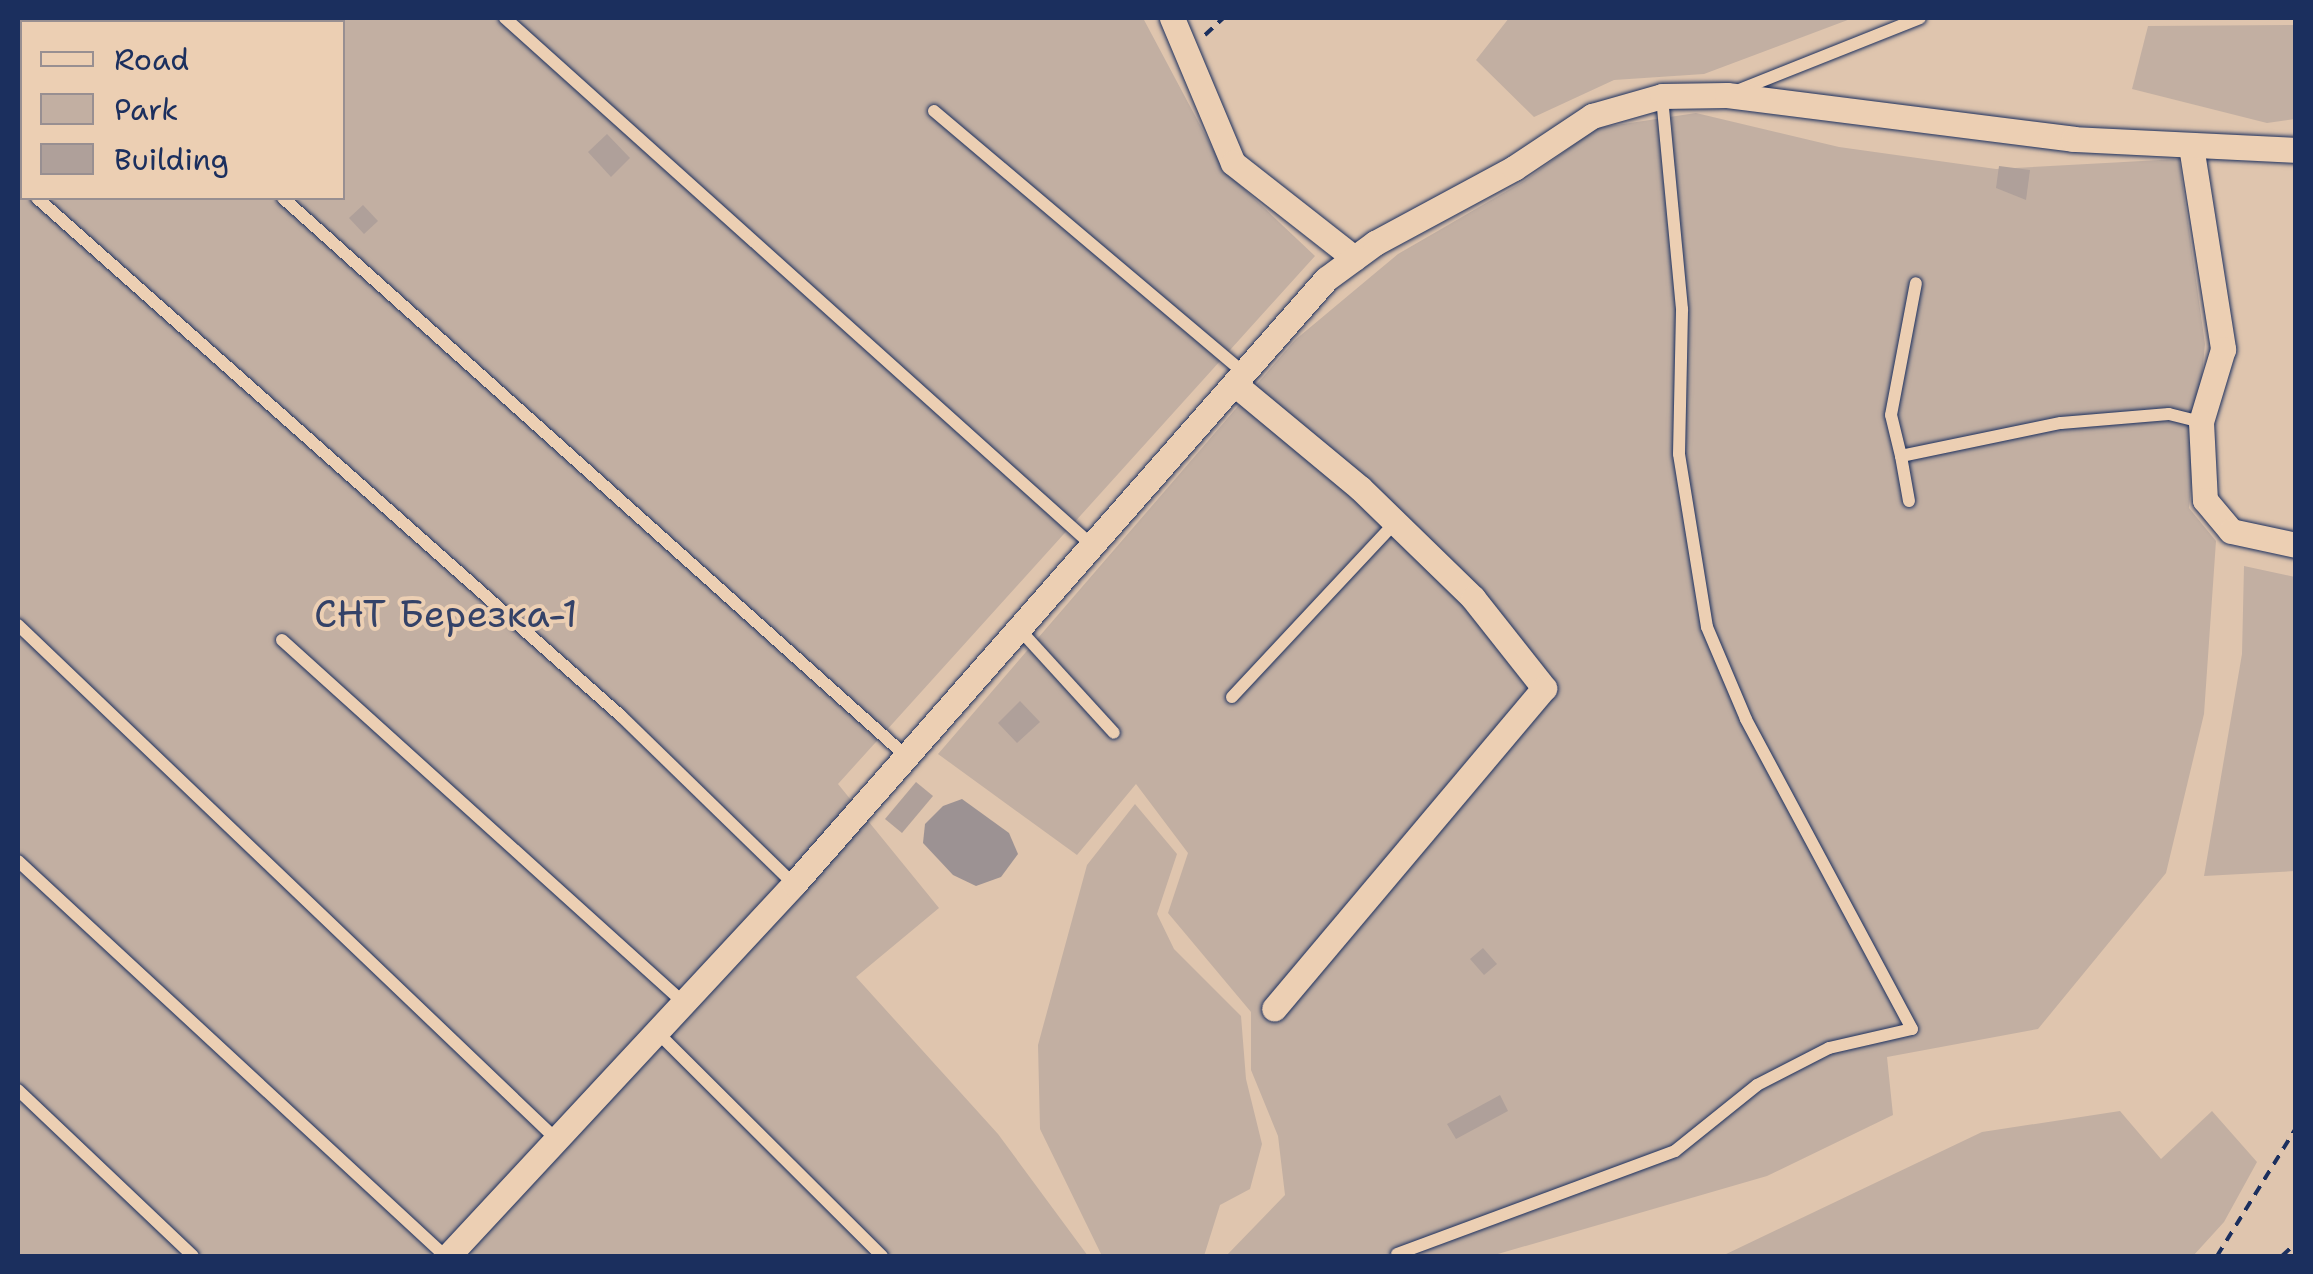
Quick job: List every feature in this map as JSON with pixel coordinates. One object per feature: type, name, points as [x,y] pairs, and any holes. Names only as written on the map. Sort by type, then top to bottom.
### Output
[{"type":"street","points":[[1172,18],[1233,163],[1354,258]]},
{"type":"street","points":[[446,1256],[554,1137],[660,1034],[1242,381],[1326,279],[1354,258],[1592,116],[1662,96],[1727,95],[2073,140],[2296,150]]},
{"type":"street","points":[[2191,146],[2223,349],[2201,422],[2205,500],[2231,531],[2296,545]]},
{"type":"street","points":[[1242,381],[1473,598],[1544,688],[1274,1009]]},
{"type":"lane","points":[[506,18],[1094,547]]},
{"type":"lane","points":[[1727,95],[1920,18]]},
{"type":"lane","points":[[1396,1254],[1675,1151],[1756,1085],[1828,1048],[1912,1029],[1746,720],[1707,627],[1679,454],[1682,309],[1662,96]]},
{"type":"lane","points":[[934,110],[1242,381]]},
{"type":"lane","points":[[39,200],[621,716],[794,884]]},
{"type":"lane","points":[[285,200],[906,756]]},
{"type":"lane","points":[[1909,501],[1891,414],[1916,283]]},
{"type":"lane","points":[[1901,456],[2061,423],[2169,414],[2201,422]]},
{"type":"lane","points":[[1232,697],[1396,522]]},
{"type":"lane","points":[[18,625],[554,1137]]},
{"type":"lane","points":[[1020,630],[1114,733]]},
{"type":"lane","points":[[282,640],[686,1004]]},
{"type":"lane","points":[[18,861],[446,1256]]},
{"type":"lane","points":[[660,1034],[882,1256]]},
{"type":"lane","points":[[18,1090],[193,1256]]},
{"type":"path","points":[[2217,1256],[2296,1128]]},
{"type":"path","points":[[2282,1256],[2296,1243]]},
{"type":"green space","name":"СНТ Березка-1","points":[[18,18],[1143,18],[1224,170],[1315,256],[838,784],[939,908],[856,977],[998,1134],[1088,1256],[18,1256]]},
{"type":"green space","points":[[1509,18],[1853,18],[1704,74],[1614,80],[1534,117],[1476,60]]},
{"type":"green space","points":[[2295,25],[2295,119],[2267,123],[2132,89],[2148,26]]},
{"type":"green space","points":[[1696,113],[1839,147],[1996,169],[2179,159],[2205,344],[2189,508],[2216,541],[2204,714],[2166,873],[2038,1029],[1887,1057],[1893,1115],[1767,1176],[1491,1256],[1226,1256],[1285,1195],[1278,1136],[1251,1070],[1251,1012],[1168,913],[1188,853],[1136,784],[1077,855],[938,754],[1295,340],[1398,254],[1524,181],[1597,128]]},
{"type":"green space","points":[[2244,566],[2295,577],[2295,871],[2204,876],[2242,654]]},
{"type":"green space","points":[[1135,804],[1177,854],[1157,914],[1174,949],[1241,1016],[1246,1079],[1262,1144],[1250,1189],[1220,1205],[1204,1256],[1102,1256],[1040,1129],[1038,1045],[1087,865]]},
{"type":"green space","points":[[2120,1111],[2161,1159],[2212,1111],[2257,1162],[2224,1222],[2193,1256],[1722,1256],[1982,1132]]},
{"type":"shaded area","points":[[962,799],[1009,833],[1018,854],[1001,877],[976,886],[953,875],[923,843],[925,824],[943,806]]},
{"type":"building","points":[[607,134],[630,158],[611,177],[588,152]]},
{"type":"building","points":[[1999,166],[2030,170],[2026,200],[1996,188]]},
{"type":"building","points":[[363,205],[378,221],[364,234],[349,218]]},
{"type":"building","points":[[1020,701],[1040,722],[1017,743],[998,723]]},
{"type":"building","points":[[916,782],[933,796],[902,833],[885,819]]},
{"type":"building","points":[[1483,948],[1497,964],[1484,975],[1470,959]]},
{"type":"building","points":[[1500,1095],[1508,1111],[1456,1139],[1447,1124]]}]
